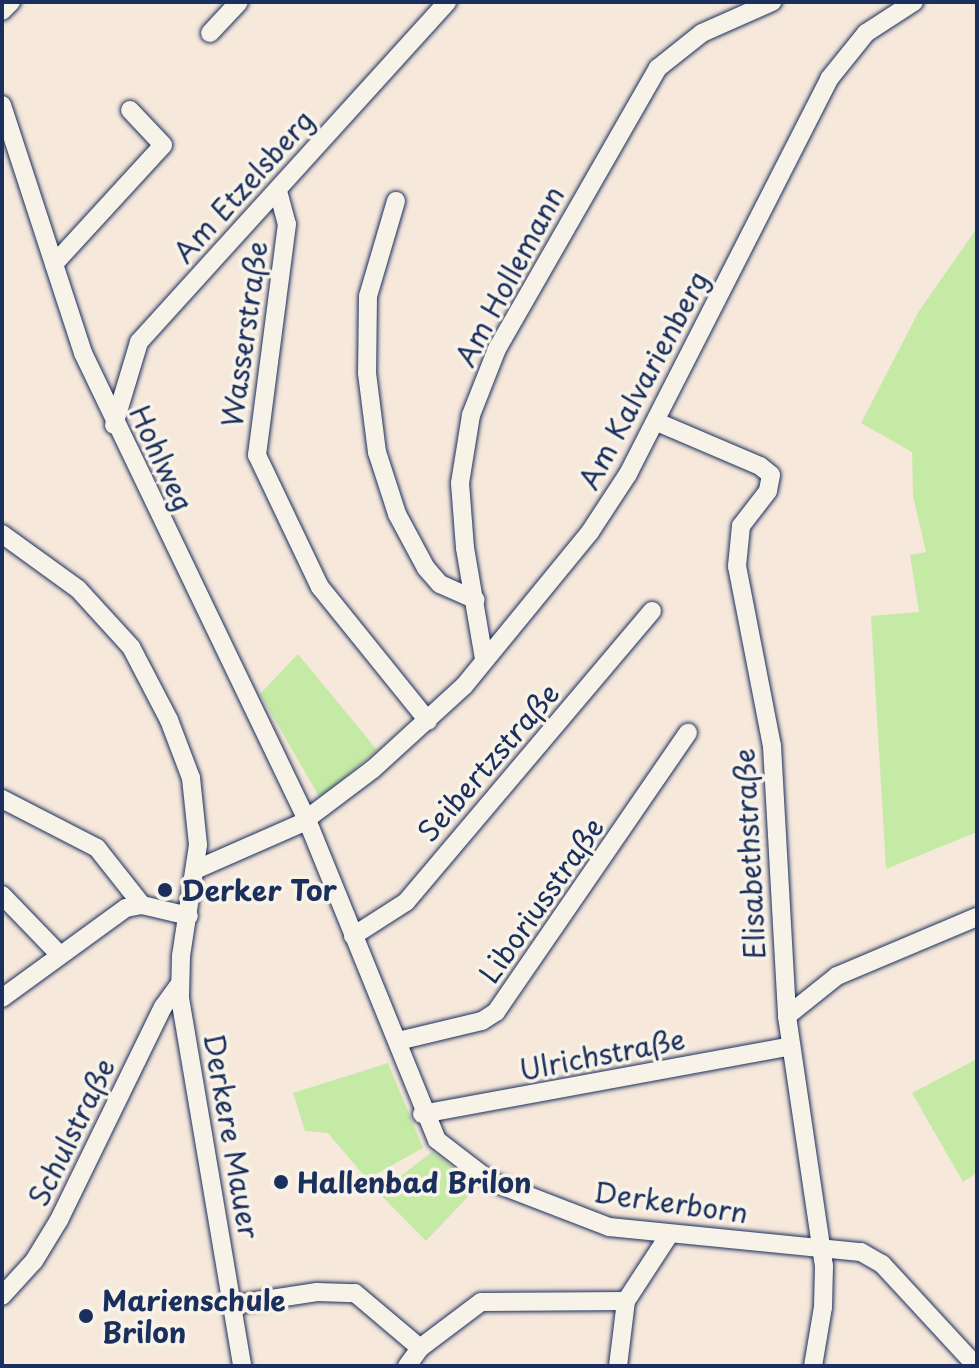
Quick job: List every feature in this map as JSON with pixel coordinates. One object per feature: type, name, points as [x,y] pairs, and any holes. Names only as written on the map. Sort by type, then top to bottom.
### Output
[{"type":"street","points":[[210,33],[239,2]]},
{"type":"street","name":"Am Etzelsberg","points":[[114,425],[135,347],[447,2]]},
{"type":"street","name":"Am Hollemann","points":[[484,659],[461,511],[462,461],[471,415],[497,349],[653,74],[702,33],[772,2]]},
{"type":"street","name":"Am Kalvarienberg","points":[[195,870],[307,820],[428,721],[484,659],[598,521],[657,422],[821,91],[866,33],[914,2]]},
{"type":"street","name":"Hohlweg","points":[[2,105],[54,264],[114,425],[307,820]]},
{"type":"street","points":[[54,264],[163,145],[130,110]]},
{"type":"street","points":[[2,167],[20,159]]},
{"type":"street","name":"Wasserstraße","points":[[278,191],[287,224],[257,455],[320,587],[428,721]]},
{"type":"street","points":[[396,201],[368,296],[367,373],[377,452],[397,514],[426,568],[440,584],[476,600]]},
{"type":"street","name":"Elisabethstraße","points":[[657,422],[771,475],[768,491],[741,526],[736,553],[772,746],[787,1016],[820,1247],[823,1307],[813,1366]]},
{"type":"street","name":"Derkere Mauer","points":[[2,534],[78,589],[131,647],[184,753],[198,827],[179,985],[242,1366]]},
{"type":"street","name":"Seibertzstraße","points":[[353,936],[406,902],[579,697],[588,693],[652,611]]},
{"type":"street","name":"Liboriusstraße","points":[[398,1041],[482,1021],[496,1012],[688,733]]},
{"type":"street","points":[[2,799],[97,848],[142,905]]},
{"type":"street","name":"Derkerborn","points":[[307,820],[398,1041],[422,1114],[451,1156],[490,1181],[593,1223],[669,1235],[851,1248],[882,1264],[976,1366]]},
{"type":"street","points":[[2,895],[60,955]]},
{"type":"street","points":[[2,998],[126,908],[142,905],[189,916]]},
{"type":"street","points":[[787,1016],[831,979],[977,917]]},
{"type":"street","name":"Schulstraße","points":[[2,1296],[27,1271],[59,1220],[163,1007],[179,985]]},
{"type":"street","name":"Ulrichstraße","points":[[422,1114],[791,1046]]},
{"type":"street","points":[[624,1365],[626,1301],[669,1235]]},
{"type":"street","points":[[232,1305],[351,1292],[370,1301],[420,1348]]},
{"type":"street","points":[[407,1366],[420,1348],[481,1302],[626,1301]]},
{"type":"green space","points":[[977,228],[977,832],[886,869],[871,616],[919,612],[910,555],[926,552],[913,496],[912,452],[861,423],[919,311]]},
{"type":"green space","points":[[298,654],[377,750],[320,798],[260,694]]},
{"type":"green space","points":[[977,1059],[977,1173],[963,1182],[912,1093]]},
{"type":"green space","points":[[388,1063],[423,1148],[367,1179],[328,1133],[305,1131],[293,1093]]},
{"type":"green space","points":[[432,1152],[478,1186],[426,1241],[375,1189],[393,1182]]},
{"type":"place","name":"Derker Tor","points":[[165,890]]},
{"type":"place","name":"Hallenbad Brilon","points":[[281,1182]]},
{"type":"place","name":"Marienschule Brilon","points":[[86,1316]]}]
